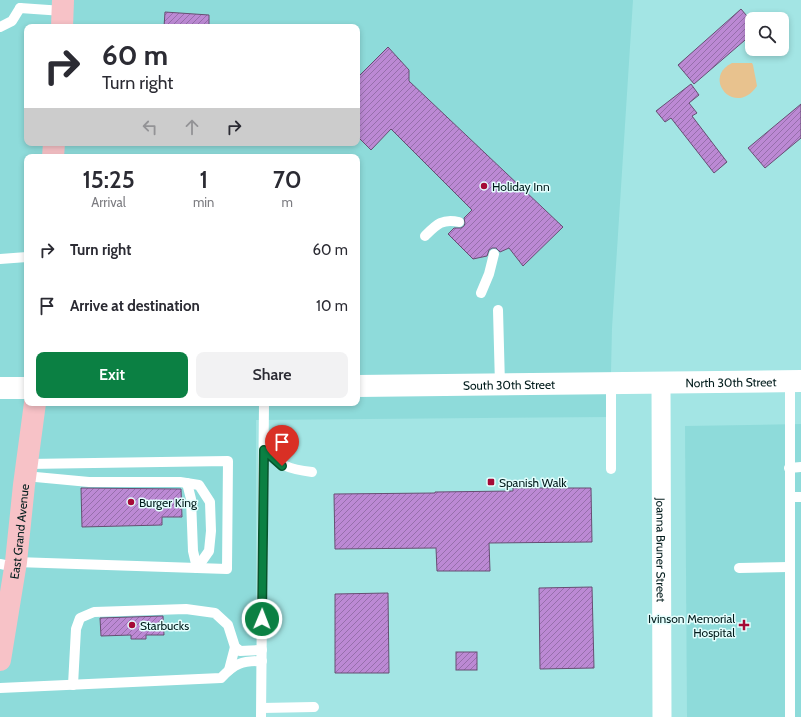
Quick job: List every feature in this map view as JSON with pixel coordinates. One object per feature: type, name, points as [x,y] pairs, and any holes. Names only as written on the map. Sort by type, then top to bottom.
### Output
[{"type":"main road","name":"North 30th Street","points":[[661,383],[795,382]]},
{"type":"main road","name":"South 30th Street","points":[[360,386],[661,383]]},
{"type":"main road","points":[[0,388],[24,388]]},
{"type":"main road","name":"East Grand Avenue","points":[[0,660],[10,564],[36,406]]},
{"type":"street","name":"Joanna Bruner Street","points":[[661,383],[662,717]]},
{"type":"lane","points":[[0,27],[12,21],[18,4],[63,13]]},
{"type":"lane","points":[[425,236],[442,221],[453,220],[459,222]]},
{"type":"lane","points":[[481,293],[494,254]]},
{"type":"lane","points":[[0,259],[24,257]]},
{"type":"lane","points":[[498,310],[500,384]]},
{"type":"lane","points":[[790,717],[789,468],[795,382]]},
{"type":"lane","points":[[611,384],[611,469]]},
{"type":"lane","points":[[264,406],[262,712],[314,707]]},
{"type":"lane","points":[[264,450],[282,466],[312,472]]},
{"type":"lane","points":[[10,564],[227,569],[228,461],[26,470]]},
{"type":"lane","points":[[789,468],[801,468]]},
{"type":"lane","points":[[26,470],[89,482],[187,483],[199,485],[210,502],[211,531],[209,551],[197,568]]},
{"type":"lane","points":[[187,483],[191,499],[193,551],[197,568]]},
{"type":"lane","points":[[790,498],[801,497]]},
{"type":"lane","points":[[740,568],[789,567]]},
{"type":"lane","points":[[73,685],[76,629],[80,618],[94,612],[186,609],[215,613],[228,625],[235,647],[229,670]]},
{"type":"lane","points":[[235,647],[240,651],[262,650]]},
{"type":"lane","points":[[0,688],[221,678],[229,670],[245,661],[262,660]]},
{"type":"shaded area","points":[[0,0],[633,0],[612,328],[610,417],[256,420],[256,717],[0,717]]},
{"type":"shaded area","points":[[732,63],[752,63],[753,65],[757,86],[748,95],[739,98],[731,97],[720,85],[720,77],[723,70]]},
{"type":"shaded area","name":"Ivinson Memorial Hospital","points":[[801,424],[801,717],[687,717],[685,426]]},
{"type":"building","points":[[741,9],[745,14],[745,40],[694,84],[678,65]]},
{"type":"building","points":[[165,12],[209,15],[209,24],[164,24]]},
{"type":"building","name":"Holiday Inn","points":[[388,47],[409,70],[409,81],[563,227],[523,266],[509,248],[500,252],[496,248],[492,248],[489,250],[487,256],[473,259],[448,234],[454,228],[461,228],[464,226],[464,218],[472,210],[391,129],[371,150],[360,139],[360,75]]},
{"type":"building","points":[[691,84],[699,95],[689,103],[697,113],[692,116],[727,162],[714,173],[671,118],[665,122],[656,111]]},
{"type":"building","points":[[801,104],[801,138],[765,168],[748,148]]},
{"type":"building","name":"Burger King","points":[[81,488],[181,489],[182,517],[162,517],[162,525],[82,527]]},
{"type":"building","points":[[513,488],[591,488],[592,542],[489,543],[490,571],[437,571],[436,548],[335,549],[334,494],[513,491]]},
{"type":"building","points":[[592,587],[594,668],[540,669],[539,588]]},
{"type":"building","points":[[388,593],[389,673],[335,673],[335,594]]},
{"type":"building","name":"Starbucks","points":[[163,616],[164,635],[146,635],[146,639],[131,639],[131,635],[101,636],[100,618]]},
{"type":"building","points":[[456,652],[477,652],[477,670],[456,670]]},
{"type":"place","name":"Holiday Inn","points":[[484,186]]},
{"type":"place","name":"Spanish Walk","points":[[491,482]]},
{"type":"place","name":"Burger King","points":[[131,502]]},
{"type":"place","name":"Starbucks","points":[[132,625]]},
{"type":"place","name":"Ivinson Memorial Hospital","points":[[744,625]]},
{"type":"route","points":[[262,619],[264,450],[282,466]]}]
